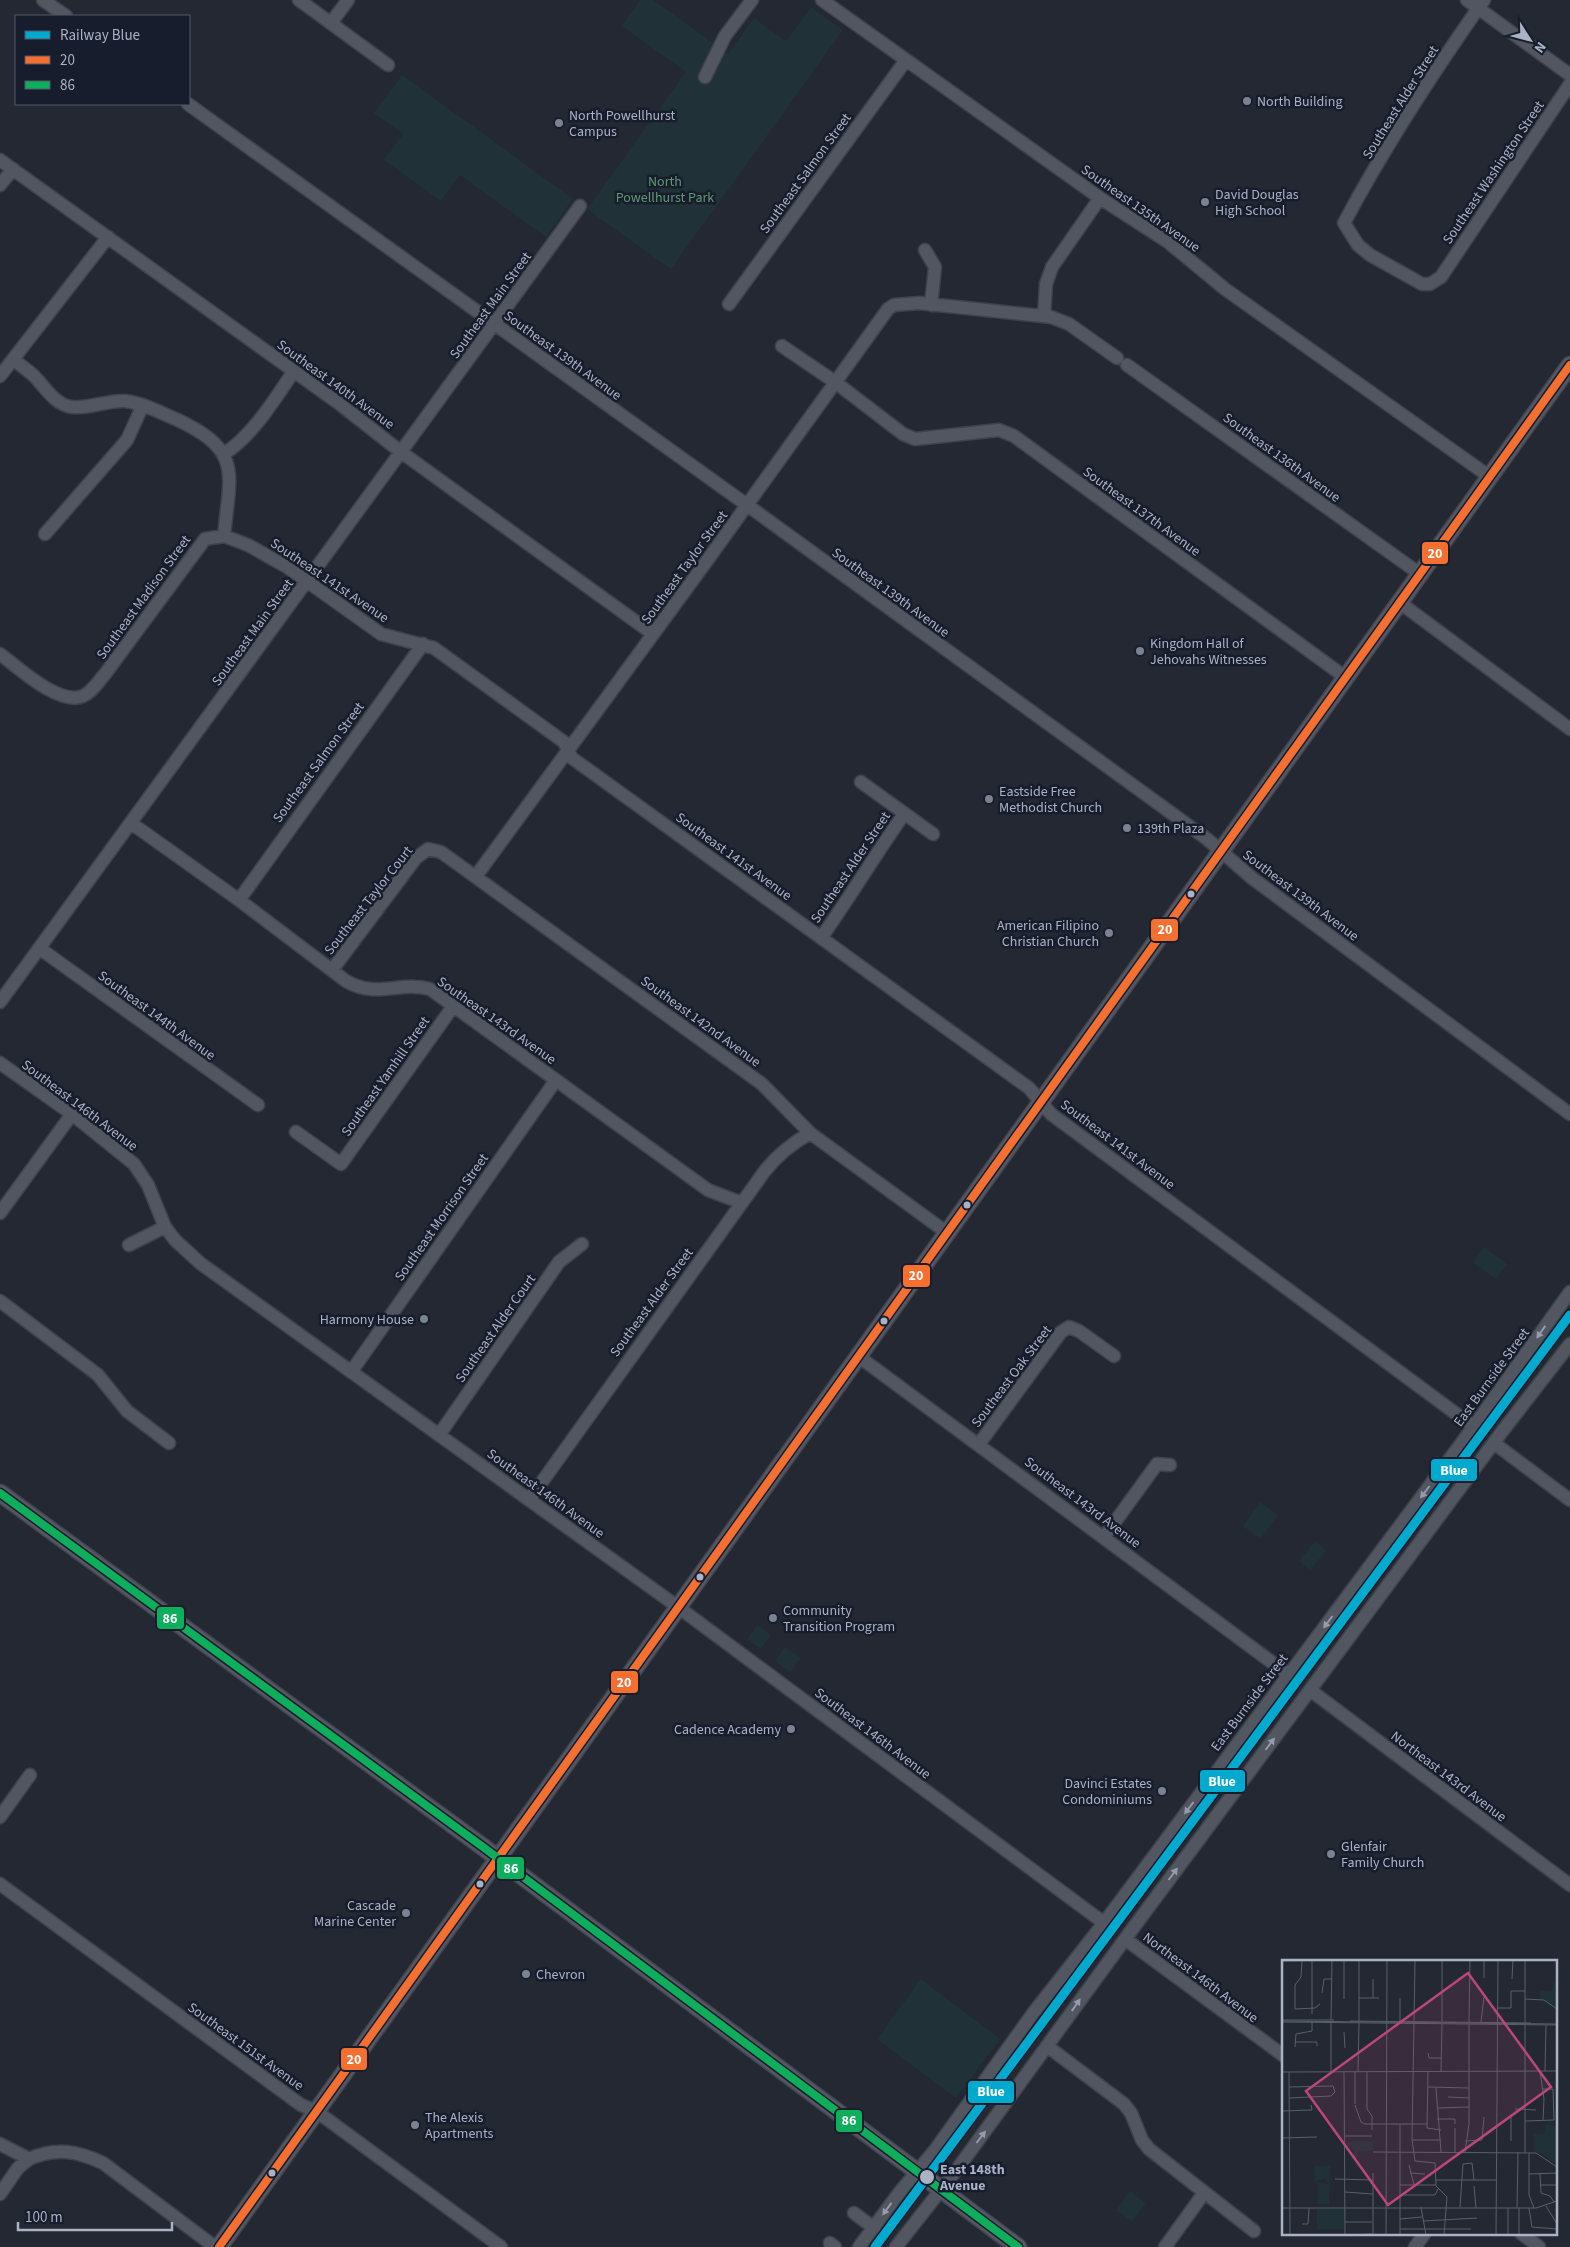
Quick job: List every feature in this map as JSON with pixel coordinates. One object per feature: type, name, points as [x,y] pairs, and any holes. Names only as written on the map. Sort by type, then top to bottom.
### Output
[{"type":"main road","points":[[219,2247],[1570,365]]},
{"type":"main road","points":[[0,1493],[498,1858],[1018,2247]]},
{"type":"street","points":[[43,0],[65,15]]},
{"type":"street","points":[[299,0],[388,65]]},
{"type":"street","points":[[331,23],[348,0]]},
{"type":"street","points":[[705,77],[726,36],[752,0]]},
{"type":"street","name":"Southeast 135th Avenue","points":[[822,0],[1100,198],[1168,242],[1225,289],[1490,476]]},
{"type":"street","points":[[1467,0],[1482,4],[1570,75]]},
{"type":"street","name":"Southeast Alder Street","points":[[1441,277],[1430,284],[1422,284],[1370,256],[1358,245],[1344,223],[1382,157],[1482,4]]},
{"type":"street","name":"Southeast Salmon Street","points":[[729,304],[906,60]]},
{"type":"street","name":"Southeast Washington Street","points":[[1441,277],[1570,84]]},
{"type":"street","name":"Southeast 139th Avenue","points":[[189,105],[747,505],[1207,839],[1246,873],[1570,1114]]},
{"type":"street","name":"Southeast 140th Avenue","points":[[0,160],[294,371],[367,424],[401,452],[653,634]]},
{"type":"street","points":[[0,185],[13,169]]},
{"type":"street","points":[[1044,316],[1046,284],[1052,266],[1100,198]]},
{"type":"street","name":"Southeast Main Street","points":[[0,1002],[580,206]]},
{"type":"street","points":[[0,376],[108,237]]},
{"type":"street","points":[[925,250],[935,267],[931,304]]},
{"type":"street","name":"Southeast Taylor Street","points":[[476,876],[888,309],[894,305],[904,303],[931,304]]},
{"type":"street","name":"Southeast 136th Avenue","points":[[931,304],[1044,316],[1069,324],[1420,574]]},
{"type":"street","points":[[782,346],[835,382]]},
{"type":"street","points":[[14,360],[33,376],[57,401],[72,407],[124,401],[143,405],[194,428],[210,439],[224,454],[229,474],[224,536]]},
{"type":"street","points":[[224,454],[241,441],[252,428],[294,371]]},
{"type":"street","name":"Southeast 137th Avenue","points":[[835,382],[903,434],[915,439],[930,439],[999,430],[1014,436],[1345,677]]},
{"type":"street","points":[[45,534],[127,440],[143,405]]},
{"type":"street","name":"Southeast 141st Avenue","points":[[224,536],[266,554],[381,634],[394,639],[434,648],[564,742],[572,758],[1029,1088],[1051,1114],[1474,1427]]},
{"type":"street","name":"Southeast Madison Street","points":[[0,654],[60,696],[81,697],[93,688],[196,548],[204,539],[224,536]]},
{"type":"street","points":[[1399,602],[1570,729]]},
{"type":"street","name":"Southeast Salmon Street","points":[[239,900],[423,644]]},
{"type":"street","points":[[860,782],[932,834]]},
{"type":"street","name":"Southeast Alder Street","points":[[821,938],[857,887],[873,858],[904,814]]},
{"type":"street","name":"Southeast 143rd Avenue","points":[[131,823],[358,988],[384,990],[416,986],[430,989],[708,1190],[742,1203]]},
{"type":"street","name":"Southeast 142nd Avenue","points":[[428,849],[441,852],[476,876],[762,1084],[810,1134],[946,1232]]},
{"type":"street","name":"Southeast Taylor Court","points":[[332,970],[416,858],[428,849]]},
{"type":"street","name":"Southeast 144th Avenue","points":[[39,948],[258,1106]]},
{"type":"street","name":"Southeast Yamhill Street","points":[[296,1132],[341,1164],[454,1005]]},
{"type":"street","name":"Southeast 146th Avenue","points":[[0,1063],[72,1114],[134,1164],[151,1190],[165,1227],[175,1240],[200,1263],[678,1607],[1104,1923]]},
{"type":"street","name":"Southeast Morrison Street","points":[[351,1372],[556,1080]]},
{"type":"street","points":[[0,1212],[72,1114]]},
{"type":"street","name":"Southeast Alder Street","points":[[529,1500],[776,1157],[790,1145],[810,1134]]},
{"type":"street","points":[[129,1245],[165,1227]]},
{"type":"street","name":"Southeast Alder Court","points":[[439,1435],[559,1262],[582,1244]]},
{"type":"street","name":"East Burnside Street","points":[[896,2247],[929,2180],[940,2143],[1034,2012],[1104,1923],[1474,1427],[1570,1292]]},
{"type":"street","points":[[0,1302],[98,1375],[128,1411],[169,1443]]},
{"type":"street","name":"Southeast Oak Street","points":[[979,1444],[1061,1332],[1070,1327],[1079,1331],[1114,1356]]},
{"type":"street","name":"East Burnside Street","points":[[859,2247],[874,2228],[929,2180],[1047,2046],[1124,1939],[1570,1344]]},
{"type":"street","name":"Southeast 143rd Avenue","points":[[858,1356],[1289,1674]]},
{"type":"street","points":[[1494,1443],[1570,1500]]},
{"type":"street","points":[[1104,1537],[1157,1464],[1170,1465]]},
{"type":"street","name":"Northeast 143rd Avenue","points":[[1310,1690],[1570,1885]]},
{"type":"street","points":[[0,1818],[30,1775]]},
{"type":"street","name":"Southeast 151st Avenue","points":[[0,1884],[500,2247]]},
{"type":"street","name":"Northeast 146th Avenue","points":[[1124,1939],[1282,2055]]},
{"type":"street","points":[[1047,2046],[1124,2104],[1142,2140],[1149,2148],[1254,2231]]},
{"type":"street","points":[[0,2144],[30,2159]]},
{"type":"street","points":[[0,2194],[18,2168],[30,2159],[53,2151],[65,2151],[90,2157],[103,2163],[215,2247]]},
{"type":"street","points":[[1165,2247],[1204,2193]]},
{"type":"street","points":[[854,2212],[874,2228]]},
{"type":"street","points":[[1415,2247],[1424,2234]]},
{"type":"street","points":[[1522,2234],[1539,2247]]},
{"type":"green space","name":"North Powellhurst Park","points":[[640,0],[653,0],[728,54],[754,18],[786,41],[811,7],[843,30],[671,269],[587,209],[686,72],[622,26]]},
{"type":"green space","points":[[402,75],[573,199],[546,237],[460,175],[441,201],[384,160],[403,134],[374,113]]},
{"type":"green space","points":[[1484,1247],[1507,1264],[1496,1279],[1473,1263]]},
{"type":"green space","points":[[1260,1502],[1278,1515],[1260,1539],[1243,1526]]},
{"type":"green space","points":[[1315,1541],[1326,1550],[1311,1570],[1299,1561]]},
{"type":"green space","points":[[757,1625],[771,1635],[761,1649],[747,1639]]},
{"type":"green space","points":[[785,1647],[801,1658],[790,1672],[775,1661]]},
{"type":"green space","points":[[921,1979],[1000,2039],[956,2098],[877,2039]]},
{"type":"green space","points":[[1130,2191],[1146,2203],[1132,2221],[1116,2210]]},
{"type":"rail line","name":"Blue","points":[[875,2247],[1570,1315]]},
{"type":"transit line","name":"20","points":[[219,2247],[1570,365]]},
{"type":"transit line","name":"86","points":[[0,1493],[483,1847],[1018,2247]]},
{"type":"place","name":"North Building","points":[[1247,101]]},
{"type":"place","name":"North Powellhurst Campus","points":[[559,123]]},
{"type":"place","name":"David Douglas High School","points":[[1205,202]]},
{"type":"place","name":"Kingdom Hall of Jehovahs Witnesses","points":[[1140,651]]},
{"type":"place","name":"Eastside Free Methodist Church","points":[[989,799]]},
{"type":"place","name":"139th Plaza","points":[[1127,828]]},
{"type":"place","name":"American Filipino Christian Church","points":[[1109,933]]},
{"type":"place","name":"Harmony House","points":[[424,1319]]},
{"type":"place","name":"Community Transition Program","points":[[773,1618]]},
{"type":"place","name":"Cadence Academy","points":[[791,1729]]},
{"type":"place","name":"Davinci Estates Condominiums","points":[[1162,1791]]},
{"type":"place","name":"Glenfair Family Church","points":[[1331,1854]]},
{"type":"place","name":"Cascade Marine Center","points":[[406,1913]]},
{"type":"place","name":"Chevron","points":[[526,1974]]},
{"type":"place","name":"The Alexis Apartments","points":[[415,2125]]},
{"type":"place","name":"East 148th Avenue","points":[[927,2177]]}]
